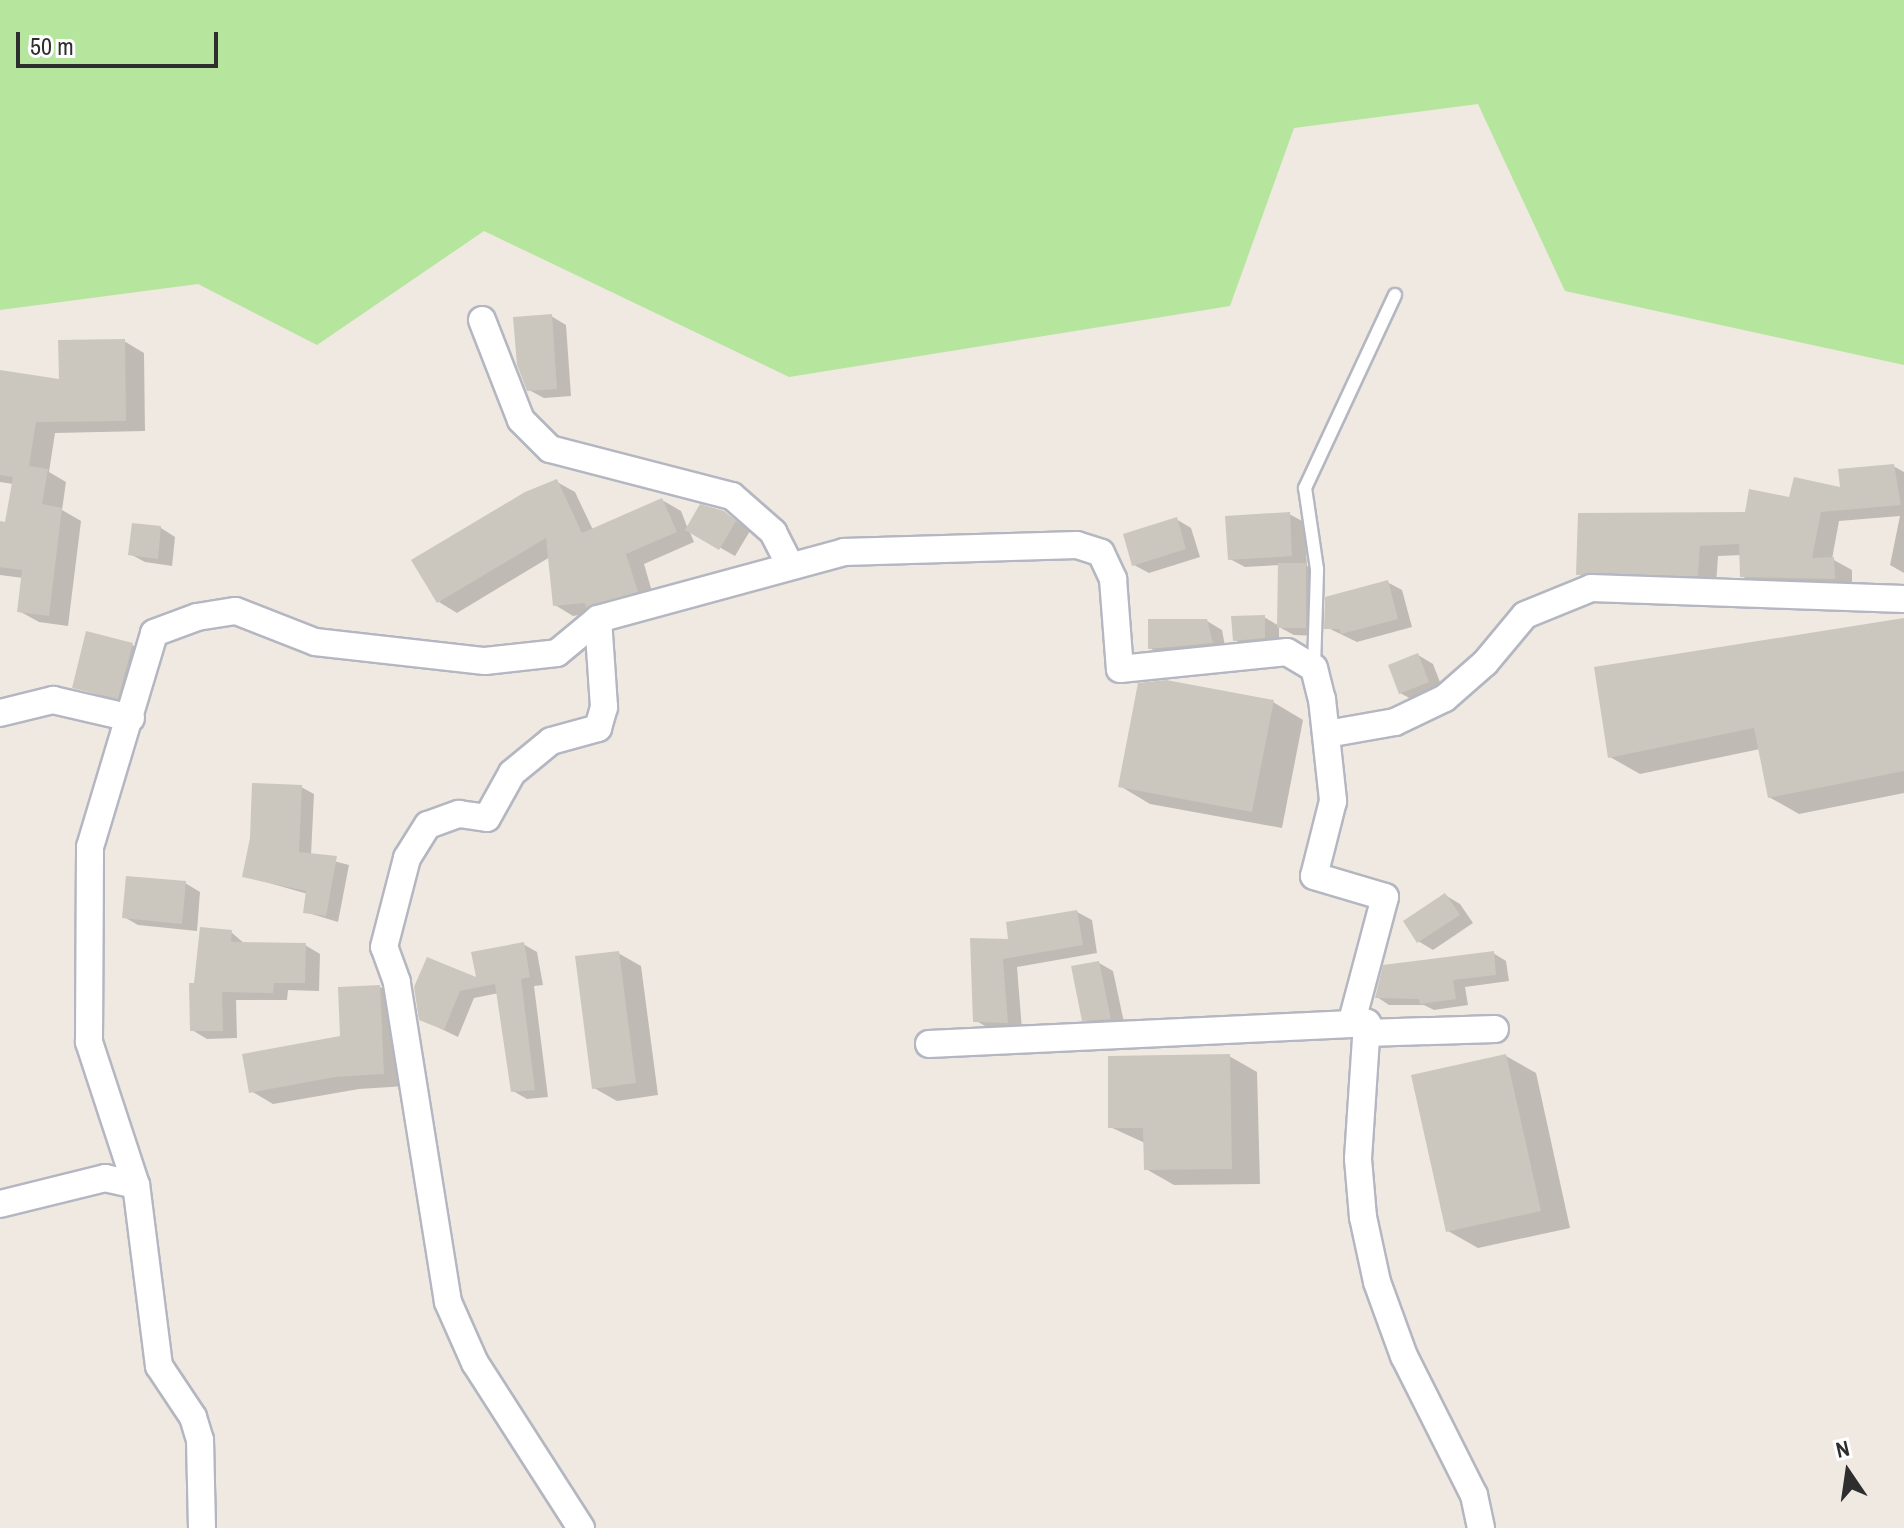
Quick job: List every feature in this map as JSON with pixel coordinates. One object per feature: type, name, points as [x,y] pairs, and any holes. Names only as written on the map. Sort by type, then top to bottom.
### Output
[{"type":"street","points":[[482,320],[521,420],[550,449],[732,496],[773,532],[790,566]]},
{"type":"street","points":[[202,1528],[200,1440],[193,1417],[159,1366],[136,1185],[89,1042],[90,847],[154,633],[197,617],[236,611],[315,642],[485,661],[557,653],[598,619],[844,552],[1077,545],[1101,553],[1113,579],[1120,669],[1287,652],[1314,668],[1327,734],[1333,801],[1314,876],[1385,897],[1353,1017],[1367,1028]]},
{"type":"street","points":[[1327,734],[1395,722],[1445,698],[1485,663],[1525,615],[1591,588],[1904,599]]},
{"type":"street","points":[[581,1528],[475,1363],[448,1302],[397,982],[384,947],[407,858],[428,825],[459,814],[487,818],[512,773],[551,741],[598,728],[604,707],[598,619]]},
{"type":"street","points":[[0,713],[53,700],[131,718]]},
{"type":"street","points":[[1367,1028],[1358,1159],[1377,1282],[1404,1356],[1474,1495],[1481,1528]]},
{"type":"street","points":[[929,1044],[1367,1028],[1495,1029]]},
{"type":"street","points":[[0,1204],[105,1178],[136,1185]]},
{"type":"lane","points":[[1314,668],[1317,569],[1305,488],[1395,295]]},
{"type":"green space","points":[[0,0],[1904,0],[1904,365],[1565,291],[1478,104],[1294,128],[1230,306],[789,377],[484,231],[317,345],[198,284],[0,310]]},
{"type":"building","points":[[552,314],[557,389],[527,391],[517,365],[513,317]]},
{"type":"building","points":[[125,339],[126,421],[36,422],[29,466],[48,469],[42,504],[62,508],[49,616],[17,612],[22,570],[0,567],[0,521],[5,522],[13,477],[0,475],[0,370],[59,379],[58,340]]},
{"type":"building","points":[[1894,464],[1901,505],[1821,512],[1812,558],[1834,557],[1835,579],[1740,577],[1739,544],[1700,546],[1698,576],[1576,575],[1578,513],[1745,512],[1749,489],[1789,497],[1794,477],[1840,487],[1838,469]]},
{"type":"building","points":[[557,479],[582,533],[662,498],[677,532],[626,554],[638,592],[586,608],[585,603],[553,606],[546,538],[437,603],[411,560],[525,492]]},
{"type":"building","points":[[700,504],[724,511],[736,521],[719,550],[685,530]]},
{"type":"building","points":[[1290,512],[1292,556],[1228,560],[1225,516]]},
{"type":"building","points":[[1177,517],[1186,549],[1132,566],[1123,534]]},
{"type":"building","points":[[132,523],[161,526],[158,559],[128,555]]},
{"type":"building","points":[[1278,563],[1306,563],[1306,628],[1277,628]]},
{"type":"building","points":[[1388,580],[1398,619],[1341,634],[1339,629],[1324,629],[1325,597]]},
{"type":"building","points":[[1265,615],[1265,638],[1233,641],[1231,616]]},
{"type":"building","points":[[1904,618],[1904,771],[1768,798],[1754,728],[1608,758],[1594,667]]},
{"type":"building","points":[[1148,619],[1207,619],[1213,643],[1148,649]]},
{"type":"building","points":[[86,631],[133,643],[118,699],[72,688]]},
{"type":"building","points":[[1418,653],[1429,682],[1399,694],[1388,665]]},
{"type":"building","points":[[1166,680],[1274,700],[1252,812],[1118,787],[1138,683]]},
{"type":"building","points":[[252,783],[302,785],[299,852],[337,856],[326,916],[303,913],[306,891],[242,877],[250,838]]},
{"type":"building","points":[[126,876],[186,881],[182,924],[122,918]]},
{"type":"building","points":[[1445,893],[1460,915],[1417,943],[1403,921]]},
{"type":"building","points":[[1077,910],[1083,945],[1003,959],[1008,1023],[973,1022],[970,938],[1008,939],[1006,922]]},
{"type":"building","points":[[200,927],[232,930],[231,942],[306,943],[305,983],[274,983],[273,993],[222,992],[223,1031],[190,1031],[189,983],[194,983]]},
{"type":"building","points":[[524,942],[530,977],[521,979],[535,1090],[511,1092],[495,984],[460,991],[444,1030],[419,1020],[414,987],[427,957],[476,977],[471,952]]},
{"type":"building","points":[[619,951],[636,1083],[592,1089],[575,956]]},
{"type":"building","points":[[1494,951],[1496,975],[1453,980],[1456,999],[1420,1004],[1419,999],[1375,998],[1383,965]]},
{"type":"building","points":[[1099,961],[1111,1019],[1082,1021],[1071,966]]},
{"type":"building","points":[[380,985],[384,1074],[335,1077],[249,1093],[242,1054],[340,1036],[338,987]]},
{"type":"building","points":[[1230,1054],[1232,1169],[1144,1170],[1143,1128],[1108,1128],[1108,1056]]},
{"type":"building","points":[[1506,1054],[1541,1211],[1446,1232],[1411,1075]]}]
